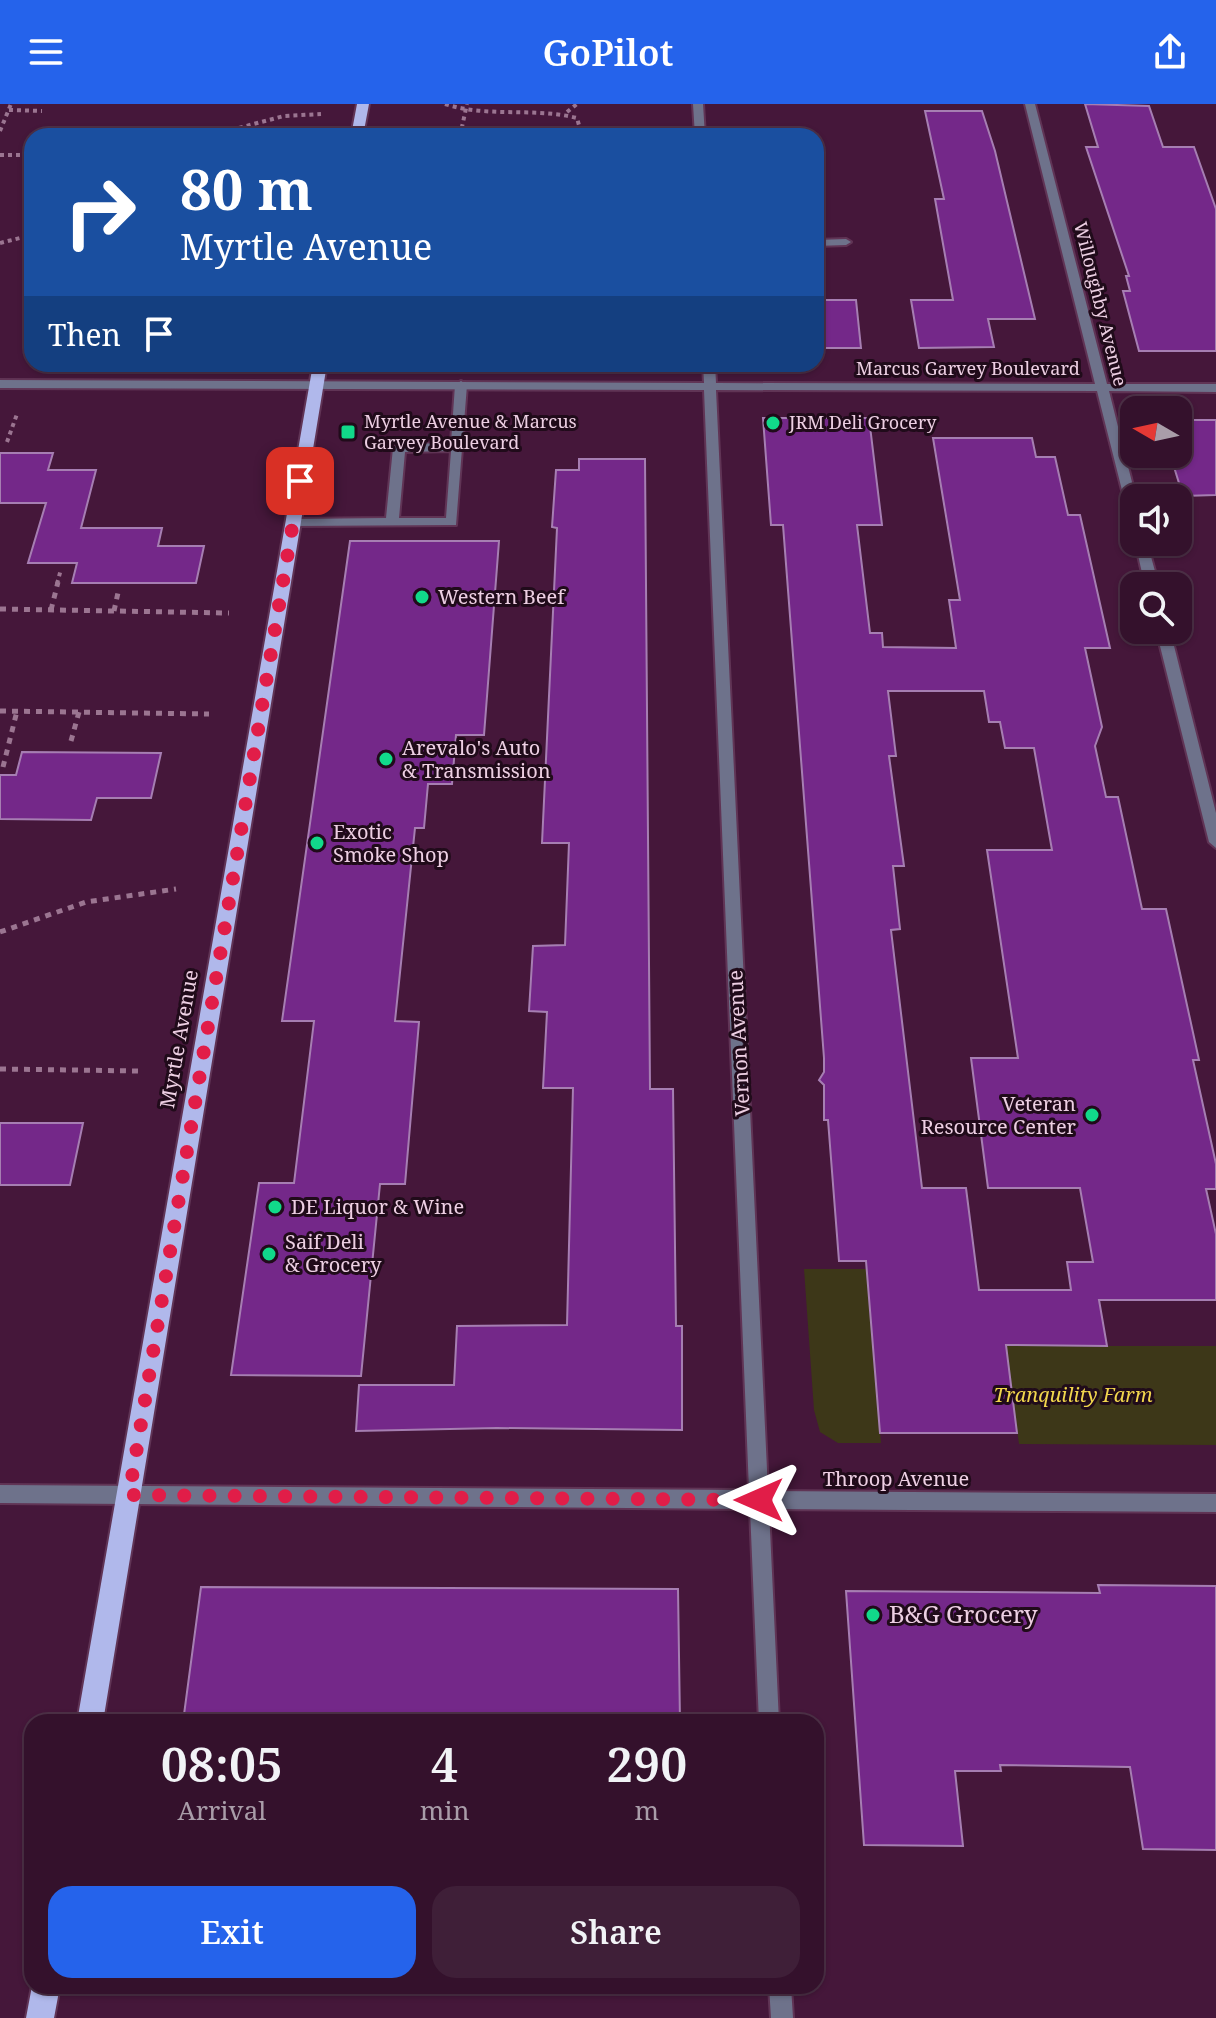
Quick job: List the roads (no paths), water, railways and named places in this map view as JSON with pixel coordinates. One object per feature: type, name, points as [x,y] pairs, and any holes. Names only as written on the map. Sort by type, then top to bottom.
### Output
[{"type":"main road","points":[[358,128],[363,104]]},
{"type":"main road","name":"Myrtle Avenue","points":[[91,1714],[318,372]]},
{"type":"main road","points":[[40,2018],[44,1994]]},
{"type":"street","points":[[698,104],[700,128]]},
{"type":"street","name":"Willoughby Avenue","points":[[1030,104],[1126,484]]},
{"type":"street","points":[[824,243],[846,242]]},
{"type":"street","name":"Vernon Avenue","points":[[709,372],[769,1714]]},
{"type":"street","name":"Marcus Garvey Boulevard","points":[[0,384],[1216,388]]},
{"type":"street","points":[[293,523],[452,522],[461,385]]},
{"type":"street","points":[[392,523],[399,448],[457,447]]},
{"type":"street","points":[[1166,644],[1216,842]]},
{"type":"street","name":"Throop Avenue","points":[[0,1494],[1216,1503]]},
{"type":"street","points":[[780,1994],[782,2018]]},
{"type":"place","name":"JRM Deli Grocery","points":[[773,423]]},
{"type":"place","name":"Myrtle Avenue & Marcus Garvey Boulevard","points":[[348,432]]},
{"type":"place","name":"Western Beef","points":[[422,597]]},
{"type":"place","name":"Arevalo's Auto & Transmission","points":[[386,759]]},
{"type":"place","name":"Exotic Smoke Shop","points":[[317,843]]},
{"type":"place","name":"Veteran Resource Center","points":[[1092,1115]]},
{"type":"place","name":"DE Liquor & Wine","points":[[275,1207]]},
{"type":"place","name":"Saif Deli & Grocery","points":[[269,1254]]},
{"type":"place","name":"B&G Grocery","points":[[873,1615]]},
{"type":"park label","name":"Tranquility Farm","points":[[1073,1395]]}]
